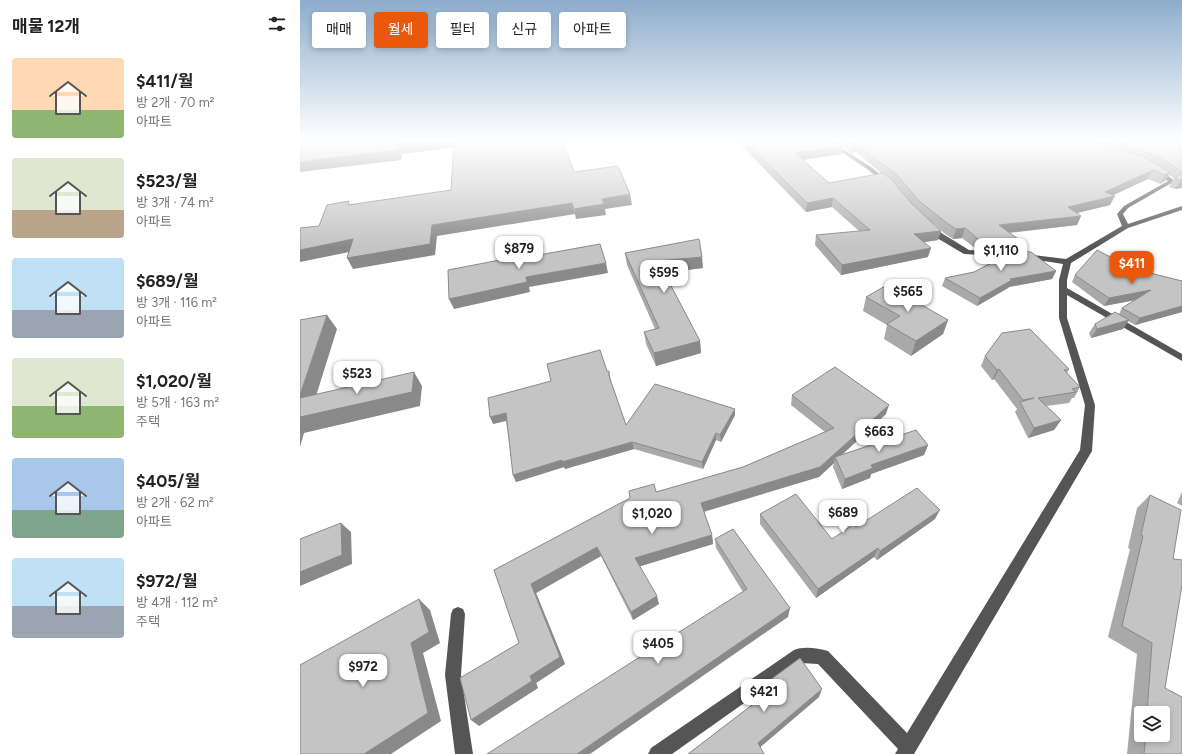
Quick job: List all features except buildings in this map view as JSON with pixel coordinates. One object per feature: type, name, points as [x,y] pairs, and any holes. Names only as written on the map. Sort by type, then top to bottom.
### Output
[{"type":"street","points":[[881,177],[892,186]]},
{"type":"street","points":[[1126,227],[1120,214],[1126,207],[1172,181],[1167,177]]},
{"type":"street","points":[[924,221],[940,236],[967,252],[1012,255],[1067,262],[1126,227],[1182,208]]},
{"type":"street","points":[[657,754],[799,655],[822,657],[906,751],[1086,451],[1090,406],[1063,318],[1063,280],[1067,262]]},
{"type":"street","points":[[1064,290],[1182,358]]},
{"type":"street","points":[[458,614],[453,675],[464,754]]}]
